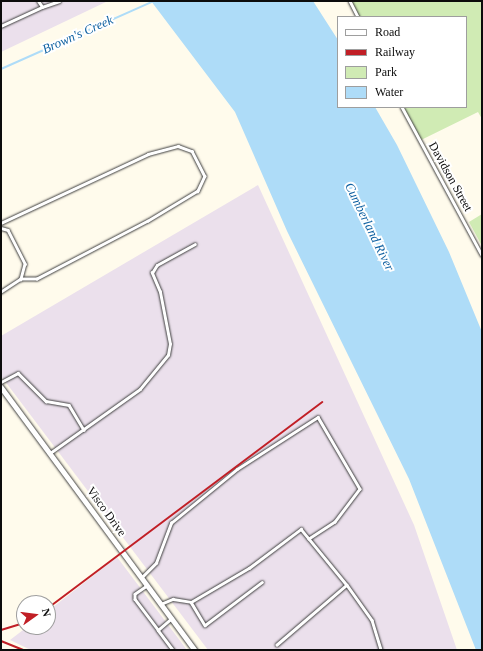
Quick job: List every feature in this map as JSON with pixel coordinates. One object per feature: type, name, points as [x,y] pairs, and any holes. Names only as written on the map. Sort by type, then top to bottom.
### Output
[{"type":"street","name":"Visco Drive","points":[[1,387],[195,650]]},
{"type":"lane","points":[[38,1],[42,7]]},
{"type":"lane","points":[[1,26],[42,7],[59,1]]},
{"type":"lane","points":[[350,1],[358,16]]},
{"type":"lane","name":"Davidson Street","points":[[403,108],[482,255]]},
{"type":"lane","points":[[1,223],[148,154],[178,146],[192,151],[205,176],[198,191],[148,221],[37,279],[21,280],[1,292]]},
{"type":"lane","points":[[1,228],[8,230],[25,264],[21,280]]},
{"type":"lane","points":[[50,453],[140,389],[168,355],[170,344],[160,292],[152,273],[157,265],[194,244]]},
{"type":"lane","points":[[1,382],[18,373],[46,401],[69,405],[84,430]]},
{"type":"lane","points":[[142,578],[156,563],[171,523],[237,469],[318,417],[360,489],[335,522],[310,539]]},
{"type":"lane","points":[[160,604],[173,599],[190,602],[255,564],[301,529],[347,585],[372,620],[381,650]]},
{"type":"lane","points":[[190,602],[205,625],[262,582]]},
{"type":"lane","points":[[278,645],[347,585]]},
{"type":"lane","points":[[148,586],[135,594],[135,599],[173,650]]},
{"type":"lane","points":[[158,630],[172,618]]},
{"type":"shaded area","points":[[1,1],[108,1],[1,52]]},
{"type":"shaded area","points":[[258,185],[414,525],[457,650],[208,650],[1,376],[1,336]]},
{"type":"shaded area","points":[[117,557],[187,650],[31,650],[10,640],[17,635],[56,635],[56,605]]},
{"type":"green space","points":[[350,1],[482,1],[482,119],[478,112],[419,141],[403,108],[467,108],[467,16],[358,16]]},
{"type":"green space","points":[[482,214],[482,246],[469,222]]},
{"type":"water","name":"Cumberland River","points":[[151,1],[313,1],[337,38],[337,108],[376,108],[397,145],[449,252],[482,332],[482,650],[476,650],[409,479],[287,231],[235,112]]},
{"type":"waterway","name":"Brown's Creek","points":[[1,69],[154,1]]},
{"type":"railway","points":[[56,602],[322,402]]},
{"type":"railway","points":[[1,630],[16,625]]},
{"type":"railway","points":[[1,641],[23,650]]}]
